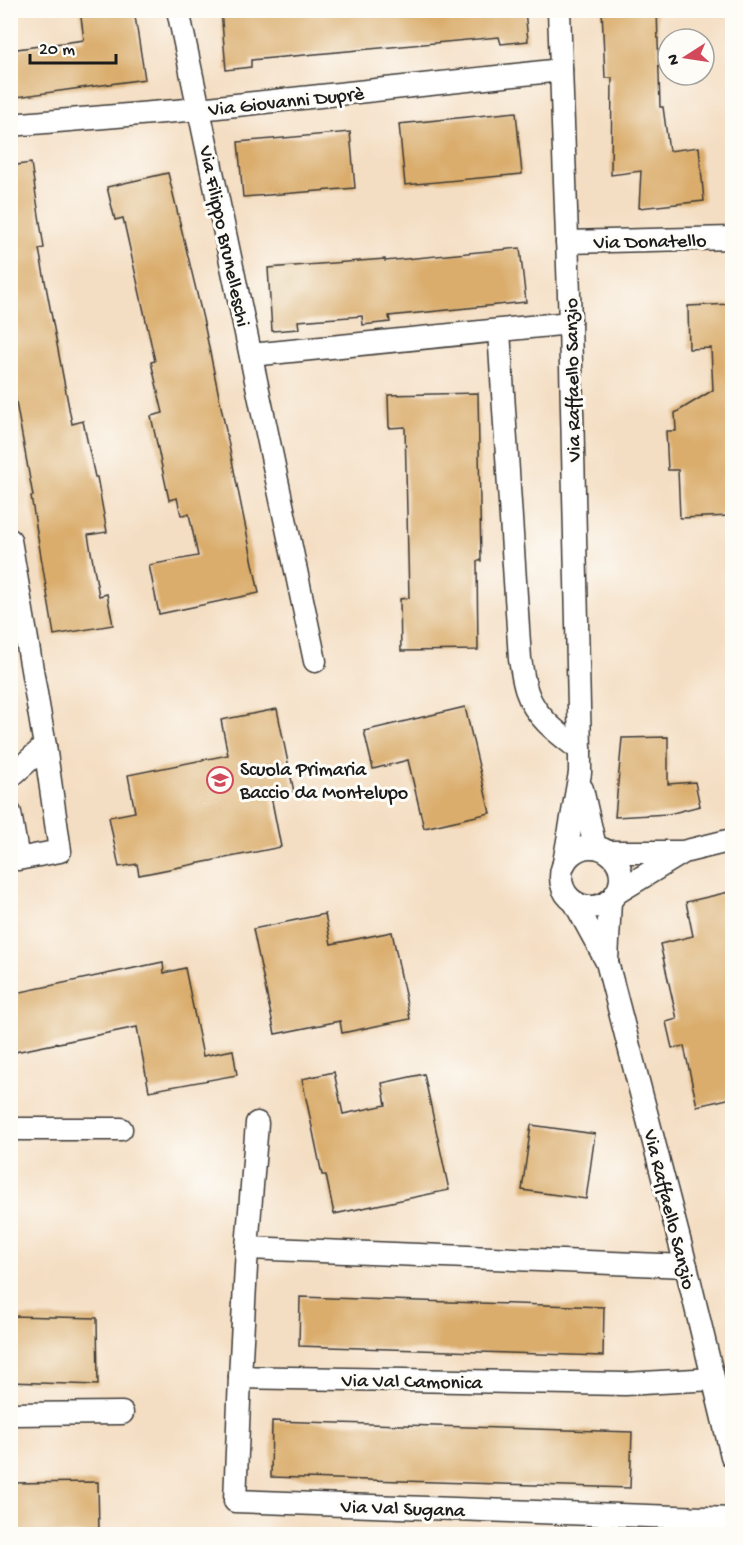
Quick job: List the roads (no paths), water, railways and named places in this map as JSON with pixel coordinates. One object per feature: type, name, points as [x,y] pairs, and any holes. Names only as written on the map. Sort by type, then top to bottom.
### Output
[{"type":"street","name":"Via Filippo Brunelleschi","points":[[178,10],[315,661]]},
{"type":"street","name":"Via Raffaello Sanzio","points":[[559,10],[570,322],[580,773],[585,803],[602,850],[615,859],[620,867],[621,876],[621,885],[613,897],[607,962]]},
{"type":"street","name":"Via Giovanni Duprè","points":[[10,125],[199,109],[561,70]]},
{"type":"street","name":"Via Donatello","points":[[567,242],[732,238]]},
{"type":"street","points":[[251,355],[570,322]]},
{"type":"street","points":[[499,331],[523,678],[536,710],[552,728],[580,750]]},
{"type":"street","points":[[10,540],[45,746],[60,852],[18,859],[10,813]]},
{"type":"street","points":[[10,777],[45,746]]},
{"type":"street","name":"Via Raffaello Sanzio","points":[[580,773],[562,870],[563,889],[575,903],[607,962],[686,1266],[732,1456]]},
{"type":"street","points":[[564,863],[570,855],[586,847],[602,850],[683,852],[732,840]]},
{"type":"street","points":[[575,903],[593,907],[603,905],[683,852]]},
{"type":"street","points":[[240,1377],[257,1123]]},
{"type":"street","points":[[10,1129],[121,1129]]},
{"type":"street","points":[[247,1248],[686,1266]]},
{"type":"street","name":"Via Val Camonica","points":[[240,1377],[625,1384],[713,1379]]},
{"type":"street","name":"Via Val Sugana","points":[[240,1377],[235,1501],[732,1519]]},
{"type":"street","points":[[10,1414],[122,1413]]},
{"type":"place","name":"Scuola Primaria Baccio da Montelupo","points":[[220,780]]}]
